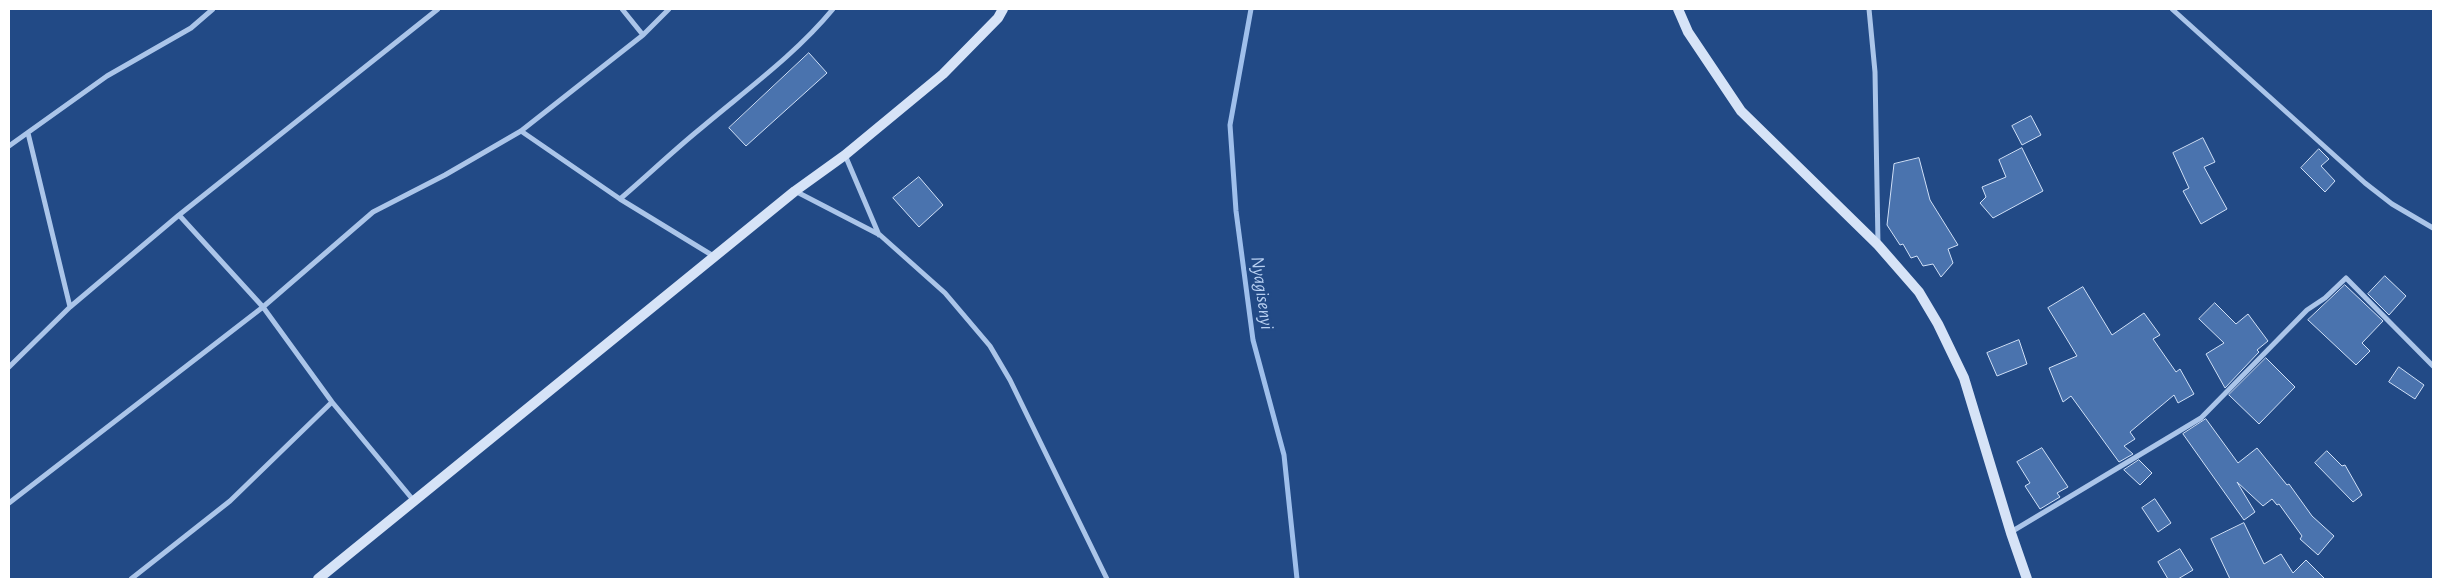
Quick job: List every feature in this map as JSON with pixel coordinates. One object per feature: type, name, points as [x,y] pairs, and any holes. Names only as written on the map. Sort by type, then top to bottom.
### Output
[{"type":"main road","points":[[318,579],[714,257],[845,155],[943,74],[998,18],[1003,9]]},
{"type":"main road","points":[[1678,9],[1688,32],[1741,112],[1878,245],[1919,292],[1938,324],[1964,378],[2011,533],[2028,579]]},
{"type":"street","points":[[9,146],[107,76],[191,28],[213,9]]},
{"type":"street","points":[[9,367],[70,308],[179,215],[438,9]]},
{"type":"street","points":[[622,9],[643,36]]},
{"type":"street","points":[[9,503],[263,307],[374,212],[445,175],[521,131],[643,36],[670,9]]},
{"type":"street","points":[[620,199],[812,34],[833,9]]},
{"type":"street","points":[[1869,9],[1874,72],[1878,245]]},
{"type":"street","points":[[2172,9],[2365,183],[2392,204],[2433,228]]},
{"type":"street","points":[[521,131],[620,199],[714,257]]},
{"type":"street","points":[[28,133],[70,308]]},
{"type":"street","points":[[845,155],[880,235]]},
{"type":"street","points":[[796,192],[880,235],[946,293],[990,346],[1010,380],[1107,579]]},
{"type":"street","points":[[179,215],[263,307],[332,402],[414,502]]},
{"type":"street","points":[[2011,533],[2201,418],[2307,310],[2324,298],[2346,278],[2433,366]]},
{"type":"street","points":[[131,579],[230,501],[332,402]]},
{"type":"building","points":[[809,53],[827,73],[746,146],[729,128]]},
{"type":"building","points":[[2031,116],[2041,135],[2022,145],[2012,126]]},
{"type":"building","points":[[2203,138],[2215,162],[2204,167],[2227,209],[2201,224],[2183,191],[2189,188],[2173,153]]},
{"type":"building","points":[[2022,148],[2043,191],[1993,218],[1980,203],[1986,197],[1982,187],[2006,177],[1999,160]]},
{"type":"building","points":[[2319,149],[2329,159],[2321,166],[2335,181],[2325,192],[2301,168]]},
{"type":"building","points":[[1919,158],[1930,200],[1958,245],[1948,249],[1953,263],[1941,277],[1933,264],[1923,266],[1917,256],[1911,258],[1903,244],[1900,245],[1887,225],[1894,164]]},
{"type":"building","points":[[919,177],[943,205],[919,227],[893,198]]},
{"type":"building","points":[[2385,276],[2406,296],[2389,315],[2368,294]]},
{"type":"building","points":[[2345,285],[2383,321],[2362,343],[2370,351],[2356,365],[2308,320]]},
{"type":"building","points":[[2083,287],[2112,335],[2144,313],[2160,335],[2153,339],[2176,372],[2180,369],[2194,394],[2178,403],[2174,395],[2130,432],[2135,439],[2124,446],[2133,454],[2119,462],[2071,396],[2063,402],[2049,368],[2077,356],[2048,308]]},
{"type":"building","points":[[2215,303],[2236,324],[2248,314],[2268,341],[2257,350],[2259,352],[2225,388],[2206,354],[2224,343],[2199,319]]},
{"type":"building","points":[[2019,340],[2027,364],[1997,376],[1987,353]]},
{"type":"building","points":[[2266,358],[2295,387],[2259,424],[2229,395]]},
{"type":"building","points":[[2399,367],[2424,385],[2415,399],[2389,382]]},
{"type":"building","points":[[2206,419],[2238,463],[2257,448],[2287,485],[2289,484],[2312,516],[2334,536],[2318,555],[2300,539],[2302,536],[2279,504],[2277,505],[2272,499],[2263,506],[2237,482],[2255,512],[2244,520],[2183,434]]},
{"type":"building","points":[[2042,448],[2068,487],[2057,493],[2060,497],[2040,509],[2025,486],[2030,483],[2017,462]]},
{"type":"building","points":[[2327,451],[2342,466],[2345,465],[2362,495],[2353,502],[2315,463]]},
{"type":"building","points":[[2139,460],[2152,473],[2140,485],[2124,470]]},
{"type":"building","points":[[2155,499],[2171,523],[2158,532],[2142,508]]},
{"type":"building","points":[[2244,523],[2264,564],[2281,554],[2293,573],[2306,560],[2325,579],[2230,579],[2211,539]]},
{"type":"building","points":[[2180,549],[2193,570],[2178,579],[2168,579],[2158,562]]},
{"type":"waterway","name":"Nyagisenyi","points":[[1251,9],[1230,125],[1236,211],[1253,340],[1284,455],[1297,579]]}]
